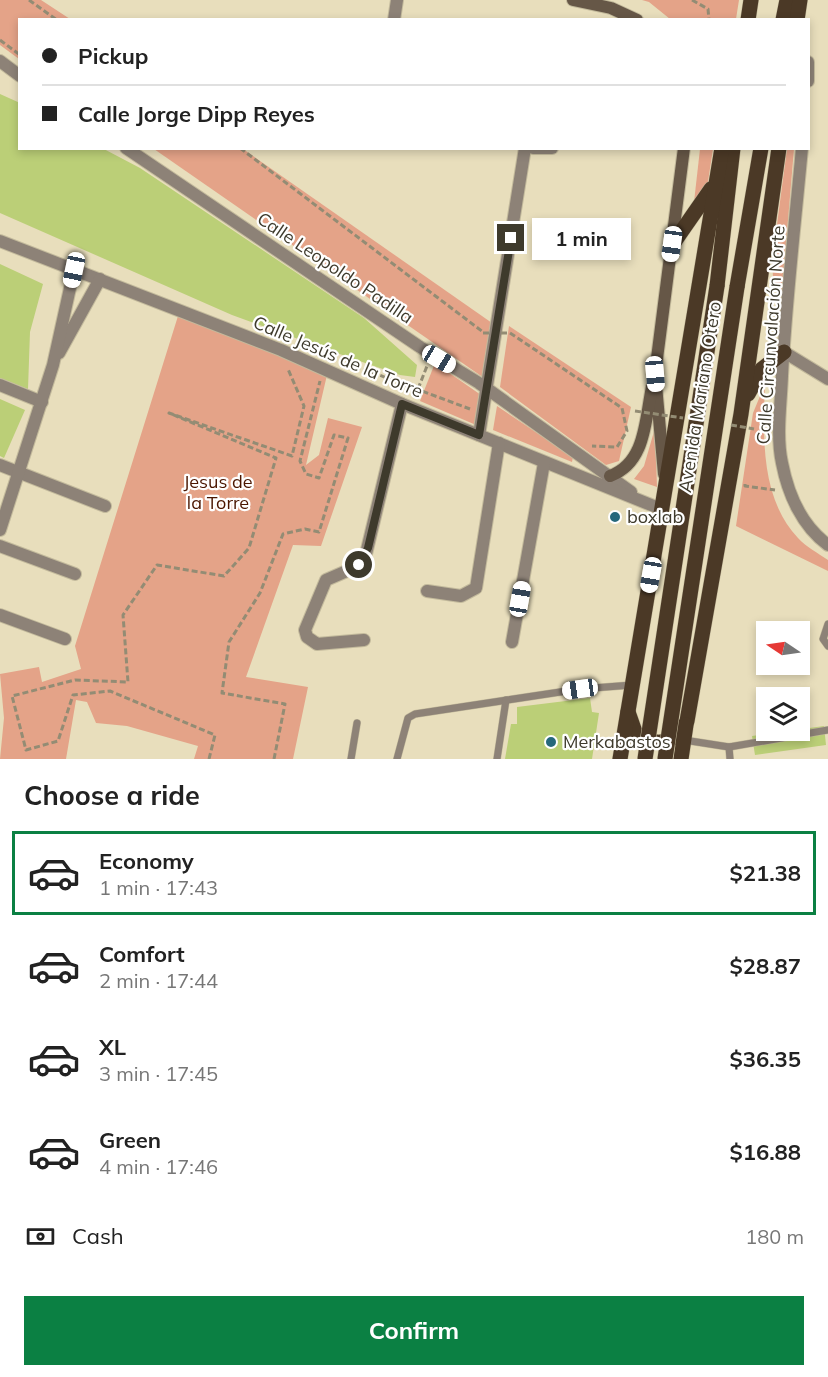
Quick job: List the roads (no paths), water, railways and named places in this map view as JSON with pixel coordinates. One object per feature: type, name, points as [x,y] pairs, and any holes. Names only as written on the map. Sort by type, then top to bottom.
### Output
[{"type":"main road","points":[[575,0],[611,8],[633,18]]},
{"type":"main road","points":[[748,18],[751,0]]},
{"type":"main road","points":[[783,18],[787,0]]},
{"type":"main road","points":[[798,18],[802,0]]},
{"type":"main road","points":[[610,476],[626,469],[636,458],[655,374],[684,150]]},
{"type":"main road","points":[[620,759],[714,184],[722,150]]},
{"type":"main road","name":"Avenida Mariano Otero","points":[[645,759],[717,286],[733,150]]},
{"type":"main road","name":"Avenida Mariano Otero","points":[[665,759],[737,287],[761,150]]},
{"type":"main road","points":[[681,759],[741,414],[779,150]]},
{"type":"main road","points":[[672,244],[714,184]]},
{"type":"main road","points":[[741,414],[751,386],[762,369],[784,352]]},
{"type":"main road","points":[[655,374],[665,487]]},
{"type":"main road","points":[[628,712],[635,732],[654,743],[663,743],[678,735],[684,729],[688,713]]},
{"type":"street","points":[[394,18],[397,0]]},
{"type":"street","points":[[802,0],[805,18]]},
{"type":"street","points":[[0,61],[18,74]]},
{"type":"street","name":"Calle Leopoldo Padilla","points":[[129,150],[420,347],[487,388],[642,501]]},
{"type":"street","points":[[479,435],[525,150]]},
{"type":"street","name":"Calle Circunvalación Norte","points":[[802,150],[784,352],[780,428],[781,462],[790,492],[801,514],[828,545]]},
{"type":"street","name":"Calle Jesús de la Torre","points":[[0,241],[281,350],[402,404],[662,509]]},
{"type":"street","points":[[0,530],[53,365],[74,270]]},
{"type":"street","points":[[53,365],[100,279]]},
{"type":"street","points":[[784,352],[828,379]]},
{"type":"street","points":[[0,385],[42,402]]},
{"type":"street","points":[[364,640],[317,644],[307,637],[305,630],[326,580],[356,567],[365,558],[402,404]]},
{"type":"street","points":[[427,591],[461,596],[476,588],[499,443]]},
{"type":"street","points":[[512,642],[544,463]]},
{"type":"street","points":[[0,465],[105,506]]},
{"type":"street","points":[[0,546],[75,574]]},
{"type":"street","points":[[0,615],[65,639]]},
{"type":"lane","points":[[828,624],[823,639],[828,645]]},
{"type":"lane","points":[[397,759],[410,716],[506,700],[632,685]]},
{"type":"lane","points":[[497,759],[506,700]]},
{"type":"lane","points":[[351,759],[357,723]]},
{"type":"lane","points":[[684,740],[729,747],[828,730]]},
{"type":"lane","points":[[729,747],[730,759]]},
{"type":"place","name":"boxlab","points":[[615,517]]},
{"type":"place","name":"Merkabastos","points":[[551,742]]},
{"type":"park label","name":"Jesus de la Torre","points":[[218,492]]}]
